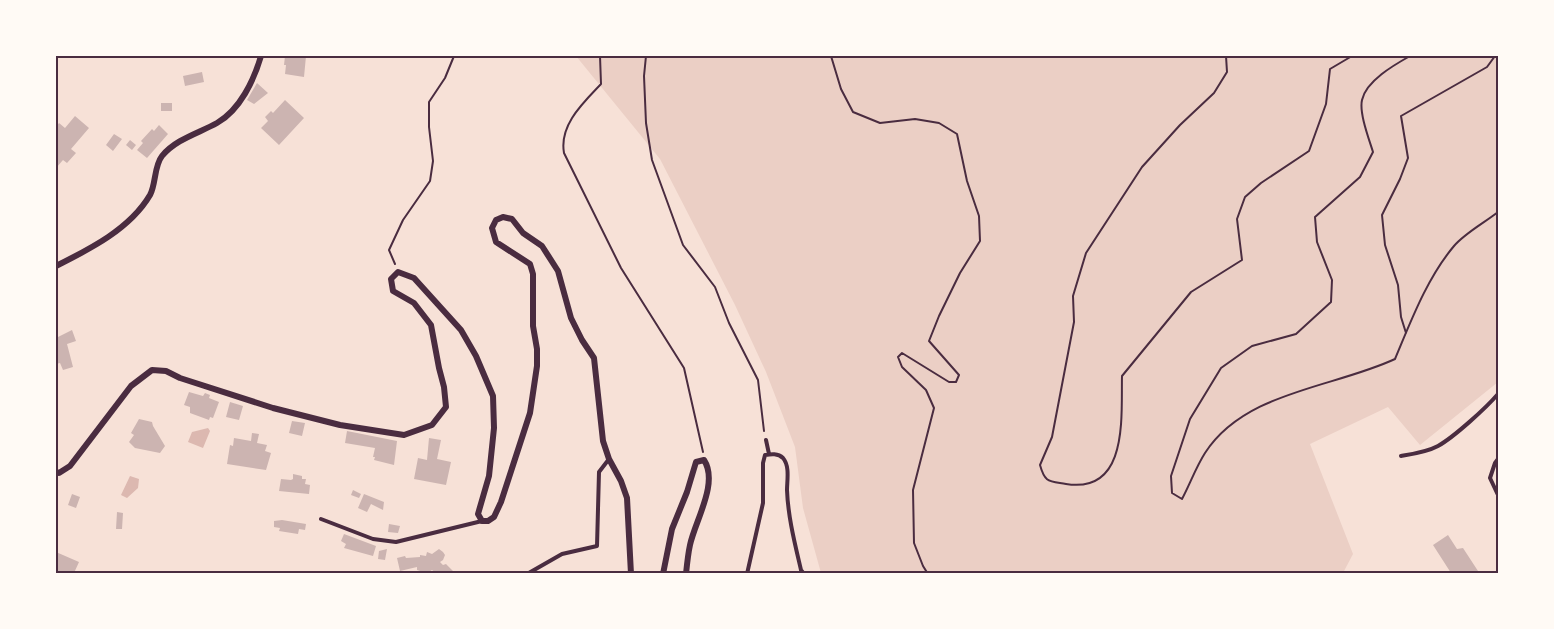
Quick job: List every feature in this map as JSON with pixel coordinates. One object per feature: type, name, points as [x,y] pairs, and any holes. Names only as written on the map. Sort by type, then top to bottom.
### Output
[{"type":"street","points":[[56,266],[90,249],[133,218],[150,194],[162,157],[188,136],[219,122],[237,105],[255,75],[261,56]]},
{"type":"street","points":[[56,472],[59,473],[70,466],[131,386],[152,370],[166,371],[180,378],[273,408],[340,425],[404,435],[432,425],[446,407],[431,325],[414,303],[393,291],[391,279],[398,272],[414,278],[461,330],[476,356],[493,396],[494,428],[489,476],[478,514],[482,521],[488,521],[494,517],[501,502],[530,413],[537,366],[533,326],[533,274],[530,264],[496,242],[492,228],[496,220],[512,219],[523,233],[542,246],[558,271],[571,318],[594,357],[603,441],[627,498],[631,573]]},
{"type":"street","points":[[663,573],[672,529],[696,462],[704,460],[709,468],[706,499],[690,546],[686,573]]},
{"type":"lane","points":[[1401,456],[1438,446],[1488,406],[1498,394]]},
{"type":"lane","points":[[766,440],[769,454]]},
{"type":"lane","points":[[747,573],[764,503],[763,463],[765,455],[773,453],[782,458],[787,467],[787,504],[801,570],[804,573]]},
{"type":"lane","points":[[527,573],[562,554],[597,546],[599,472],[609,459]]},
{"type":"lane","points":[[1498,459],[1490,478],[1498,495]]},
{"type":"lane","points":[[321,519],[373,539],[396,542],[482,521]]},
{"type":"path","points":[[398,272],[389,250],[403,220],[430,181],[433,161],[429,102],[445,78],[454,56]]},
{"type":"path","points":[[600,56],[601,84],[576,110],[562,141],[564,153],[621,267],[684,368],[704,460]]},
{"type":"path","points":[[646,56],[644,76],[646,123],[652,160],[683,245],[715,287],[729,323],[758,380],[766,440]]},
{"type":"path","points":[[831,56],[841,89],[853,112],[880,123],[915,120],[939,123],[957,134],[967,181],[979,216],[980,241],[960,273],[929,341],[958,375],[956,381],[949,381],[902,353],[898,357],[902,367],[926,390],[934,408],[913,490],[914,543],[922,566],[928,573]]},
{"type":"path","points":[[1226,56],[1227,72],[1214,93],[1180,125],[1142,167],[1086,253],[1073,296],[1074,322],[1052,437],[1040,465],[1043,476],[1049,481],[1081,487],[1101,478],[1116,456],[1122,430],[1122,375],[1191,292],[1242,260],[1237,219],[1245,198],[1261,183],[1309,151],[1326,104],[1330,69],[1352,56]]},
{"type":"path","points":[[1410,56],[1385,70],[1364,93],[1361,102],[1373,152],[1360,177],[1314,217],[1317,242],[1332,280],[1331,302],[1296,333],[1252,346],[1221,368],[1190,419],[1172,476],[1172,493],[1182,499],[1205,452],[1237,419],[1259,406],[1369,371],[1395,359],[1435,274],[1455,245],[1498,212]]},
{"type":"path","points":[[1406,333],[1401,317],[1398,285],[1385,245],[1382,215],[1408,158],[1401,116],[1487,67],[1495,56]]},
{"type":"shaded area","points":[[576,56],[1498,56],[1498,382],[1420,445],[1388,407],[1310,444],[1353,554],[1343,573],[821,573],[803,508],[795,447],[766,372],[735,305],[660,159]]},
{"type":"shaded area","points":[[208,428],[210,431],[203,448],[188,442],[192,432]]},
{"type":"shaded area","points":[[130,476],[139,479],[138,488],[127,498],[121,495]]},
{"type":"building","points":[[285,56],[306,56],[304,77],[285,74]]},
{"type":"building","points":[[202,72],[204,82],[185,86],[183,76]]},
{"type":"building","points":[[257,83],[268,93],[254,104],[247,100]]},
{"type":"building","points":[[285,100],[304,118],[279,145],[261,128],[268,121],[265,117],[271,111],[273,113]]},
{"type":"building","points":[[161,103],[172,103],[172,111],[161,111]]},
{"type":"building","points":[[75,116],[89,128],[71,149],[76,153],[67,163],[63,160],[56,168],[56,127],[59,123],[65,128]]},
{"type":"building","points":[[159,125],[168,134],[147,158],[137,150],[143,143],[141,141]]},
{"type":"building","points":[[114,134],[122,139],[113,151],[106,145]]},
{"type":"building","points":[[130,140],[136,145],[132,150],[126,145]]},
{"type":"building","points":[[72,330],[76,341],[67,344],[73,367],[63,370],[60,363],[56,364],[56,338]]},
{"type":"building","points":[[189,392],[203,396],[205,393],[210,395],[209,398],[219,402],[213,418],[210,417],[209,420],[190,413],[190,407],[184,405]]},
{"type":"building","points":[[230,402],[243,406],[239,420],[226,417]]},
{"type":"building","points":[[139,419],[152,422],[165,446],[160,453],[135,448],[129,442]]},
{"type":"building","points":[[292,421],[305,423],[302,436],[289,433]]},
{"type":"building","points":[[347,431],[397,441],[394,465],[374,460],[375,448],[345,443]]},
{"type":"building","points":[[252,433],[259,434],[257,443],[267,445],[265,451],[271,453],[266,470],[227,464],[230,445],[233,446],[234,438],[251,441]]},
{"type":"building","points":[[429,438],[441,440],[437,459],[451,462],[446,485],[414,479],[418,458],[427,460]]},
{"type":"building","points":[[293,474],[306,479],[305,484],[310,485],[309,494],[279,491],[281,479],[291,480]]},
{"type":"building","points":[[353,490],[361,494],[359,498],[351,495]]},
{"type":"building","points":[[72,494],[80,497],[76,508],[68,505]]},
{"type":"building","points":[[364,494],[384,502],[383,510],[371,504],[367,512],[358,508]]},
{"type":"building","points":[[117,512],[123,513],[122,529],[116,529]]},
{"type":"building","points":[[274,521],[306,524],[305,530],[299,529],[298,534],[279,531],[280,528],[274,527]]},
{"type":"building","points":[[389,524],[400,526],[398,533],[388,532]]},
{"type":"building","points":[[344,534],[376,546],[373,556],[344,548],[346,544],[341,541]]},
{"type":"building","points":[[1448,535],[1457,549],[1463,548],[1478,571],[1451,573],[1433,545]]},
{"type":"building","points":[[387,549],[385,560],[378,559],[379,551]]},
{"type":"building","points":[[439,549],[445,555],[440,562],[453,571],[450,573],[436,573],[432,570],[427,573],[417,570],[417,567],[400,571],[397,558],[426,556],[427,552],[432,554]]},
{"type":"building","points":[[56,552],[79,562],[74,573],[56,573]]}]
